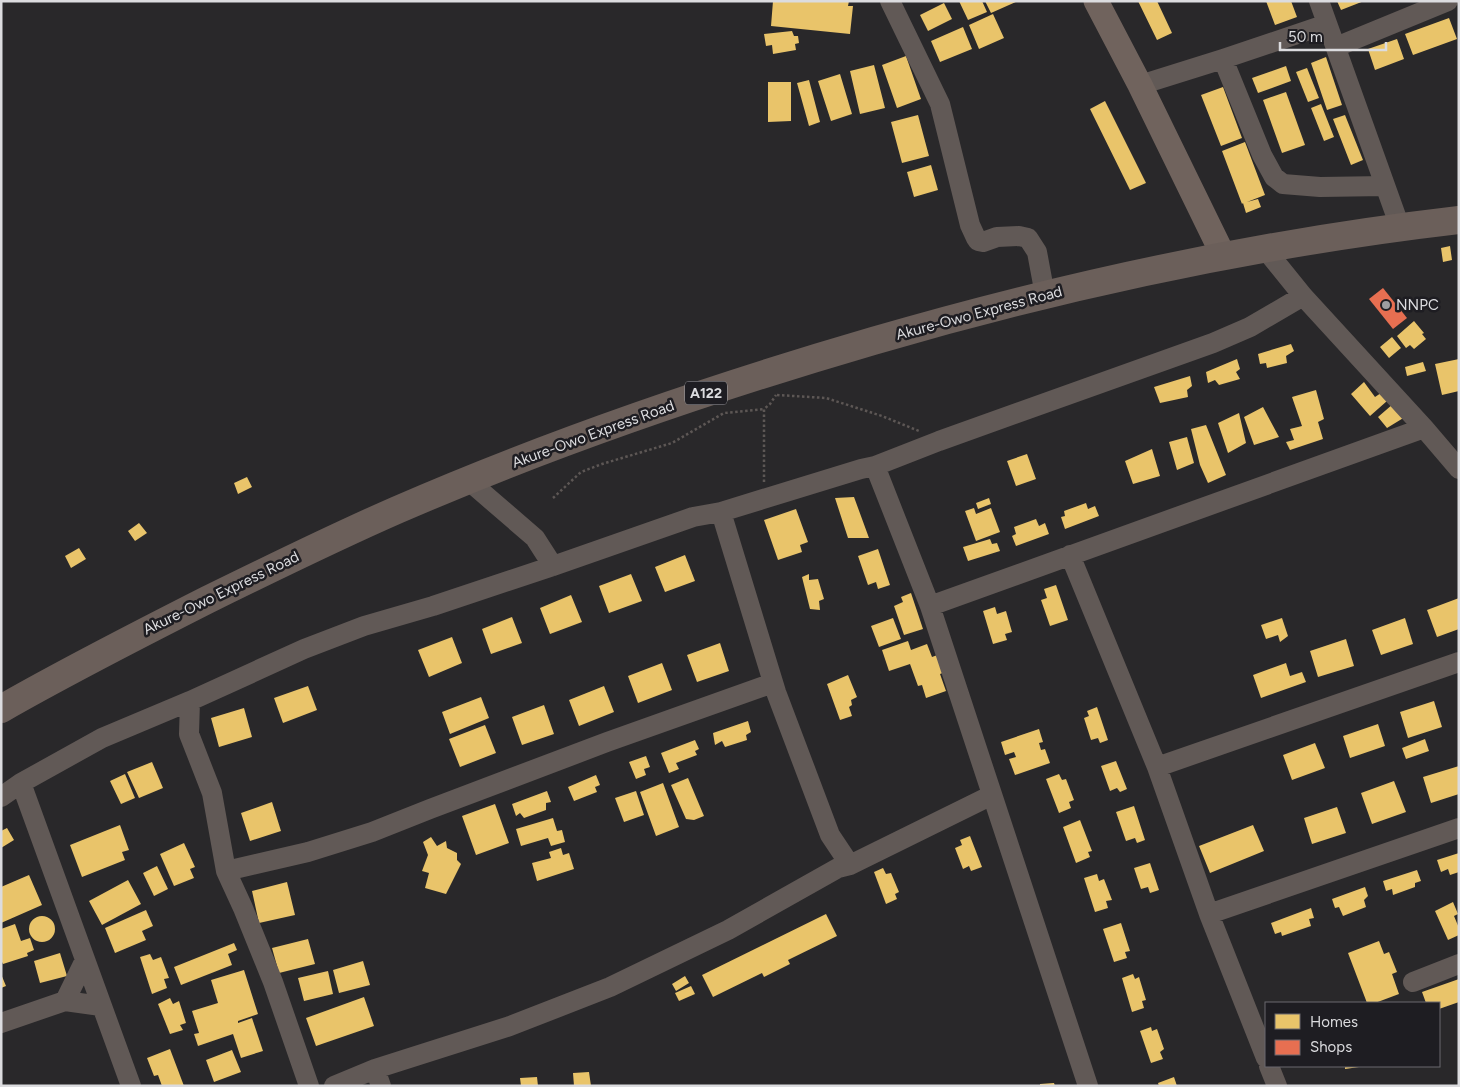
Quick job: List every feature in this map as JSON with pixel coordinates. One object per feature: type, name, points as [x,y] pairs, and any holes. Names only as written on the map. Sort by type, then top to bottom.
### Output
[{"type":"highway","name":"Akure-Owo Express Road","points":[[1,709],[150,629],[310,549],[399,509],[606,427],[782,367],[935,323],[1134,274],[1264,249],[1400,227],[1459,220]]},
{"type":"main road","points":[[1096,1],[1140,85],[1224,256]]},
{"type":"street","points":[[890,1],[940,104],[970,225],[976,238],[982,242],[997,237],[1019,236],[1028,238],[1037,252],[1045,295]]},
{"type":"street","points":[[1319,1],[1400,227]]},
{"type":"street","points":[[1336,47],[1448,1]]},
{"type":"street","points":[[1140,85],[1327,24]]},
{"type":"street","points":[[1223,59],[1262,155],[1274,177],[1283,184],[1320,187],[1385,186]]},
{"type":"street","points":[[1264,249],[1303,296],[1459,469]]},
{"type":"street","points":[[1,797],[21,783],[102,738],[190,701],[304,649],[364,626],[433,606],[693,517],[721,512],[875,466],[939,441],[1213,343],[1250,326],[1303,296]]},
{"type":"street","points":[[930,606],[1424,428]]},
{"type":"street","points":[[875,466],[930,606],[1088,1086]]},
{"type":"street","points":[[469,481],[535,538],[552,566]]},
{"type":"street","points":[[721,512],[773,683],[830,835],[850,865]]},
{"type":"street","points":[[1070,555],[1157,767],[1209,914],[1265,1055]]},
{"type":"street","points":[[1157,767],[1459,662]]},
{"type":"street","points":[[226,871],[308,852],[372,832],[607,742],[773,683]]},
{"type":"street","points":[[190,701],[189,734],[212,793],[226,871],[273,982],[309,1086]]},
{"type":"street","points":[[21,783],[131,1086]]},
{"type":"street","points":[[334,1086],[378,1077],[610,987],[728,930],[838,868],[850,865],[992,795]]},
{"type":"street","points":[[1209,914],[1459,828]]},
{"type":"street","points":[[65,1001],[85,960]]},
{"type":"street","points":[[1413,982],[1459,964]]},
{"type":"street","points":[[1,1022],[65,1001],[101,1006]]},
{"type":"street","points":[[1269,1067],[1277,1086]]},
{"type":"path","points":[[553,498],[581,472],[672,444],[724,413],[764,409],[770,404],[780,389],[782,367]]},
{"type":"path","points":[[776,395],[826,398],[882,416],[939,441]]},
{"type":"path","points":[[763,498],[764,409]]},
{"type":"building: Homes","points":[[773,1],[849,1],[848,6],[853,6],[850,34],[771,26]]},
{"type":"building: Homes","points":[[959,1],[982,1],[987,12],[968,20]]},
{"type":"building: Homes","points":[[985,1],[1018,1],[991,13]]},
{"type":"building: Homes","points":[[1138,1],[1157,1],[1172,33],[1157,40]]},
{"type":"building: Homes","points":[[1266,1],[1291,1],[1297,17],[1275,25]]},
{"type":"building: Homes","points":[[1337,1],[1364,1],[1341,10]]},
{"type":"building: Homes","points":[[944,3],[952,19],[928,31],[920,15]]},
{"type":"building: Homes","points":[[993,14],[1004,38],[979,49],[969,25]]},
{"type":"building: Homes","points":[[1449,18],[1457,39],[1413,55],[1405,34]]},
{"type":"building: Homes","points":[[963,27],[972,49],[940,62],[931,41]]},
{"type":"building: Homes","points":[[792,31],[794,36],[798,36],[799,43],[795,44],[796,50],[773,54],[772,45],[766,46],[764,34]]},
{"type":"building: Homes","points":[[1397,39],[1404,59],[1375,70],[1368,49]]},
{"type":"building: Homes","points":[[906,56],[921,99],[897,108],[882,65]]},
{"type":"building: Homes","points":[[1326,57],[1342,105],[1327,110],[1311,63]]},
{"type":"building: Homes","points":[[874,65],[885,108],[860,114],[850,71]]},
{"type":"building: Homes","points":[[1286,66],[1291,81],[1258,93],[1252,78]]},
{"type":"building: Homes","points":[[1307,68],[1319,98],[1308,102],[1296,72]]},
{"type":"building: Homes","points":[[840,74],[852,114],[831,121],[818,81]]},
{"type":"building: Homes","points":[[809,80],[820,122],[809,126],[797,83]]},
{"type":"building: Homes","points":[[768,82],[791,82],[791,121],[768,122]]},
{"type":"building: Homes","points":[[1223,87],[1242,138],[1221,146],[1201,95]]},
{"type":"building: Homes","points":[[1286,92],[1305,145],[1282,153],[1263,100]]},
{"type":"building: Homes","points":[[1105,101],[1146,183],[1130,190],[1090,109]]},
{"type":"building: Homes","points":[[1321,104],[1334,137],[1324,141],[1311,108]]},
{"type":"building: Homes","points":[[918,115],[929,156],[902,163],[891,122]]},
{"type":"building: Homes","points":[[1345,115],[1363,160],[1351,165],[1333,119]]},
{"type":"building: Homes","points":[[1245,142],[1265,195],[1247,202],[1258,199],[1261,207],[1246,213],[1222,151]]},
{"type":"building: Homes","points":[[931,165],[938,190],[914,197],[907,172]]},
{"type":"building: Homes","points":[[1450,246],[1452,260],[1443,262],[1441,248]]},
{"type":"building: Homes","points":[[1414,321],[1424,333],[1422,334],[1426,339],[1414,349],[1410,345],[1406,348],[1397,336]]},
{"type":"building: Homes","points":[[1392,337],[1401,348],[1389,358],[1380,347]]},
{"type":"building: Homes","points":[[1291,344],[1294,351],[1286,356],[1287,363],[1267,368],[1266,363],[1260,364],[1258,354]]},
{"type":"building: Homes","points":[[1237,359],[1240,369],[1236,372],[1240,379],[1219,385],[1215,380],[1208,383],[1206,372]]},
{"type":"building: Homes","points":[[1459,359],[1459,391],[1442,395],[1435,364]]},
{"type":"building: Homes","points":[[1423,362],[1426,371],[1407,376],[1405,367]]},
{"type":"building: Homes","points":[[1190,376],[1192,386],[1187,390],[1188,397],[1160,403],[1154,387]]},
{"type":"building: Homes","points":[[1364,382],[1375,397],[1381,393],[1387,401],[1370,416],[1351,394]]},
{"type":"building: Homes","points":[[1316,390],[1324,419],[1318,422],[1323,439],[1290,450],[1286,442],[1294,440],[1290,429],[1302,426],[1292,397]]},
{"type":"building: Homes","points":[[1393,404],[1405,417],[1387,428],[1378,417]]},
{"type":"building: Homes","points":[[1263,407],[1279,437],[1254,445],[1244,417]]},
{"type":"building: Homes","points":[[1239,413],[1246,443],[1228,453],[1218,423]]},
{"type":"building: Homes","points":[[1206,425],[1226,475],[1208,483],[1200,465],[1191,429]]},
{"type":"building: Homes","points":[[1187,437],[1194,463],[1177,470],[1169,442]]},
{"type":"building: Homes","points":[[1152,449],[1160,476],[1133,484],[1125,461]]},
{"type":"building: Homes","points":[[1027,454],[1036,479],[1016,486],[1007,461]]},
{"type":"building: Homes","points":[[247,477],[252,487],[238,494],[234,483]]},
{"type":"building: Homes","points":[[854,497],[869,538],[848,538],[835,498]]},
{"type":"building: Homes","points":[[989,498],[991,504],[978,509],[976,503]]},
{"type":"building: Homes","points":[[1086,503],[1088,509],[1095,506],[1099,516],[1065,529],[1061,517],[1065,516],[1064,511]]},
{"type":"building: Homes","points":[[974,508],[976,514],[991,508],[1000,532],[976,541],[965,511]]},
{"type":"building: Homes","points":[[796,509],[808,542],[800,545],[802,552],[778,560],[764,520]]},
{"type":"building: Homes","points":[[1036,519],[1039,526],[1045,523],[1049,534],[1016,546],[1012,536],[1016,534],[1014,527]]},
{"type":"building: Homes","points":[[139,523],[147,533],[135,541],[128,531]]},
{"type":"building: Homes","points":[[990,539],[992,544],[997,543],[1000,551],[968,561],[963,547]]},
{"type":"building: Homes","points":[[79,548],[86,559],[71,568],[65,556]]},
{"type":"building: Homes","points":[[878,549],[890,585],[878,589],[876,582],[868,585],[858,556]]},
{"type":"building: Homes","points":[[685,555],[695,581],[665,592],[655,567]]},
{"type":"building: Homes","points":[[631,574],[642,601],[609,613],[599,586]]},
{"type":"building: Homes","points":[[809,574],[809,580],[818,579],[824,599],[819,601],[820,610],[810,609],[802,577]]},
{"type":"building: Homes","points":[[1056,585],[1068,620],[1050,626],[1041,600],[1047,598],[1044,589]]},
{"type":"building: Homes","points":[[911,593],[923,629],[904,635],[894,606],[903,602],[901,597]]},
{"type":"building: Homes","points":[[571,595],[582,622],[550,634],[540,608]]},
{"type":"building: Homes","points":[[1459,598],[1459,629],[1437,637],[1427,610]]},
{"type":"building: Homes","points":[[995,607],[997,614],[1006,611],[1012,632],[1005,634],[1007,640],[993,644],[983,611]]},
{"type":"building: Homes","points":[[512,617],[522,643],[491,654],[482,629]]},
{"type":"building: Homes","points":[[893,618],[901,639],[879,647],[871,626]]},
{"type":"building: Homes","points":[[1282,618],[1288,636],[1280,642],[1278,635],[1266,639],[1261,625]]},
{"type":"building: Homes","points":[[1405,618],[1413,644],[1381,655],[1372,630]]},
{"type":"building: Homes","points":[[452,637],[462,663],[429,677],[418,650]]},
{"type":"building: Homes","points":[[1346,639],[1354,666],[1318,677],[1310,651]]},
{"type":"building: Homes","points":[[908,641],[911,650],[927,644],[932,657],[943,653],[948,671],[940,674],[946,691],[926,698],[922,685],[918,686],[910,664],[889,671],[882,650]]},
{"type":"building: Homes","points":[[720,643],[729,671],[697,682],[687,655]]},
{"type":"building: Homes","points":[[662,663],[672,690],[638,703],[628,676]]},
{"type":"building: Homes","points":[[1286,663],[1290,676],[1302,672],[1306,682],[1261,698],[1253,675]]},
{"type":"building: Homes","points":[[848,675],[857,697],[851,700],[852,705],[849,707],[852,716],[840,720],[827,684]]},
{"type":"building: Homes","points":[[308,686],[317,710],[283,723],[274,698]]},
{"type":"building: Homes","points":[[604,686],[614,712],[579,726],[569,700]]},
{"type":"building: Homes","points":[[481,697],[489,718],[450,734],[442,712]]},
{"type":"building: Homes","points":[[1434,701],[1442,727],[1408,738],[1400,712]]},
{"type":"building: Homes","points":[[544,705],[554,734],[522,745],[512,717]]},
{"type":"building: Homes","points":[[1097,707],[1108,740],[1100,743],[1098,738],[1091,740],[1084,718],[1089,716],[1087,711]]},
{"type":"building: Homes","points":[[244,708],[252,737],[219,747],[211,718]]},
{"type":"building: Homes","points":[[748,721],[751,732],[746,735],[747,740],[725,747],[722,741],[715,745],[713,733]]},
{"type":"building: Homes","points":[[1378,724],[1385,746],[1350,758],[1343,736]]},
{"type":"building: Homes","points":[[485,725],[496,753],[460,767],[449,739]]},
{"type":"building: Homes","points":[[1039,729],[1043,742],[1039,743],[1041,750],[1045,749],[1050,763],[1015,775],[1009,759],[1016,757],[1014,752],[1005,755],[1001,742]]},
{"type":"building: Homes","points":[[1425,739],[1429,751],[1406,759],[1402,748]]},
{"type":"building: Homes","points":[[695,740],[699,749],[695,751],[697,755],[676,763],[679,769],[669,773],[661,753]]},
{"type":"building: Homes","points":[[1315,743],[1325,768],[1292,780],[1283,755]]},
{"type":"building: Homes","points":[[646,756],[650,767],[644,769],[646,775],[636,779],[629,762]]},
{"type":"building: Homes","points":[[1116,761],[1127,789],[1120,792],[1117,788],[1110,791],[1101,766]]},
{"type":"building: Homes","points":[[152,762],[163,788],[139,798],[127,772]]},
{"type":"building: Homes","points":[[1459,766],[1459,794],[1431,803],[1423,777]]},
{"type":"building: Homes","points":[[125,774],[135,798],[121,804],[110,781]]},
{"type":"building: Homes","points":[[1059,774],[1062,780],[1066,779],[1074,800],[1069,802],[1071,808],[1059,813],[1046,779]]},
{"type":"building: Homes","points":[[596,775],[600,785],[595,787],[597,792],[574,801],[568,787]]},
{"type":"building: Homes","points":[[688,778],[704,816],[694,820],[686,819],[671,785]]},
{"type":"building: Homes","points":[[1394,781],[1406,812],[1372,824],[1361,793]]},
{"type":"building: Homes","points":[[663,783],[679,827],[656,836],[640,792]]},
{"type":"building: Homes","points":[[547,791],[551,802],[546,803],[546,810],[524,818],[520,813],[516,816],[512,804]]},
{"type":"building: Homes","points":[[636,791],[644,815],[624,822],[615,798]]},
{"type":"building: Homes","points":[[272,802],[281,831],[250,841],[241,813]]},
{"type":"building: Homes","points":[[495,804],[509,843],[476,855],[462,816]]},
{"type":"building: Homes","points":[[1134,806],[1145,840],[1137,843],[1135,838],[1126,841],[1116,812]]},
{"type":"building: Homes","points":[[1337,807],[1346,833],[1312,844],[1304,818]]},
{"type":"building: Homes","points":[[553,818],[557,831],[562,830],[565,842],[551,846],[548,838],[521,846],[516,829]]},
{"type":"building: Homes","points":[[1080,820],[1092,851],[1088,852],[1090,857],[1076,863],[1063,827]]},
{"type":"building: Homes","points":[[120,825],[129,850],[122,852],[125,860],[82,877],[70,845]]},
{"type":"building: Homes","points":[[1253,825],[1264,851],[1210,873],[1199,846]]},
{"type":"building: Homes","points":[[7,828],[14,840],[1,848],[1,831]]},
{"type":"building: Homes","points":[[970,836],[982,867],[971,871],[969,866],[963,869],[955,848],[962,845],[960,840]]},
{"type":"building: Homes","points":[[431,837],[437,846],[446,841],[447,848],[457,853],[457,860],[461,864],[446,894],[425,888],[429,873],[422,871],[428,855],[423,842]]},
{"type":"building: Homes","points":[[184,843],[195,867],[190,869],[194,878],[174,886],[160,854]]},
{"type":"building: Homes","points":[[561,848],[563,855],[569,853],[574,869],[537,881],[532,863],[551,858],[549,852]]},
{"type":"building: Homes","points":[[1459,853],[1459,872],[1450,875],[1448,869],[1441,872],[1437,860]]},
{"type":"building: Homes","points":[[1150,863],[1159,890],[1150,893],[1148,887],[1141,889],[1134,868]]},
{"type":"building: Homes","points":[[157,866],[168,889],[154,896],[143,873]]},
{"type":"building: Homes","points":[[883,868],[886,874],[891,873],[899,892],[895,894],[897,899],[886,904],[874,872]]},
{"type":"building: Homes","points":[[1417,870],[1421,881],[1415,883],[1415,887],[1393,895],[1392,889],[1386,891],[1383,881]]},
{"type":"building: Homes","points":[[1097,874],[1099,881],[1104,879],[1112,900],[1106,901],[1108,908],[1095,912],[1084,878]]},
{"type":"building: Homes","points":[[29,875],[42,905],[1,923],[1,887]]},
{"type":"building: Homes","points":[[128,880],[141,904],[102,925],[89,901]]},
{"type":"building: Homes","points":[[287,882],[295,915],[259,923],[252,891]]},
{"type":"building: Homes","points":[[1365,887],[1368,896],[1364,900],[1366,907],[1343,916],[1339,907],[1335,908],[1332,899]]},
{"type":"building: Homes","points":[[1453,902],[1458,914],[1454,916],[1459,928],[1459,935],[1448,940],[1435,911]]},
{"type":"building: Homes","points":[[1311,908],[1314,918],[1309,919],[1311,926],[1282,936],[1281,932],[1275,934],[1271,923]]},
{"type":"building: Homes","points":[[146,910],[153,926],[142,931],[146,940],[115,953],[105,928]]},
{"type":"building: Homes","points":[[826,914],[837,936],[788,960],[790,964],[764,977],[762,973],[713,997],[702,975]]},
{"type":"building: Homes","points":[[42,916],[51,920],[55,929],[51,938],[42,942],[33,938],[29,929],[33,920]]},
{"type":"building: Homes","points":[[1121,923],[1130,951],[1125,952],[1127,958],[1114,962],[1103,929]]},
{"type":"building: Homes","points":[[15,924],[21,941],[30,938],[34,950],[27,953],[28,956],[3,964],[1,960],[1,929]]},
{"type":"building: Homes","points":[[308,939],[315,964],[279,973],[272,948]]},
{"type":"building: Homes","points":[[1379,941],[1384,954],[1389,952],[1397,972],[1392,974],[1399,994],[1378,1002],[1367,1002],[1348,953]]},
{"type":"building: Homes","points":[[234,943],[237,950],[228,954],[232,965],[181,985],[174,967]]},
{"type":"building: Homes","points":[[60,953],[67,976],[40,983],[34,961]]},
{"type":"building: Homes","points":[[150,954],[153,960],[161,957],[169,978],[164,979],[167,988],[152,994],[140,957]]},
{"type":"building: Homes","points":[[363,961],[370,985],[339,993],[333,970]]},
{"type":"building: Homes","points":[[244,970],[258,1014],[238,1021],[238,1023],[252,1018],[263,1051],[241,1058],[233,1034],[198,1046],[194,1034],[199,1033],[192,1011],[218,1003],[211,980]]},
{"type":"building: Homes","points":[[328,971],[333,994],[304,1001],[298,978]]},
{"type":"building: Homes","points":[[1,974],[6,986],[1,988]]},
{"type":"building: Homes","points":[[1133,974],[1135,979],[1139,977],[1146,1000],[1142,1001],[1144,1008],[1132,1012],[1122,978]]},
{"type":"building: Homes","points":[[685,976],[689,983],[676,991],[672,984]]},
{"type":"building: Homes","points":[[1459,979],[1459,1002],[1440,1009],[1440,1002],[1426,1002],[1422,992]]},
{"type":"building: Homes","points":[[691,986],[695,994],[679,1001],[675,993]]},
{"type":"building: Homes","points":[[364,997],[374,1026],[316,1046],[306,1018]]},
{"type":"building: Homes","points":[[170,998],[173,1004],[179,1001],[186,1023],[180,1025],[183,1030],[170,1034],[158,1004]]},
{"type":"building: Homes","points":[[1151,1027],[1152,1031],[1157,1029],[1164,1049],[1160,1052],[1163,1059],[1151,1063],[1140,1031]]},
{"type":"building: Homes","points":[[170,1049],[184,1086],[162,1086],[158,1075],[154,1076],[147,1058]]},
{"type":"building: Homes","points":[[232,1050],[241,1072],[214,1082],[206,1060]]},
{"type":"building: Homes","points":[[589,1072],[591,1086],[574,1086],[573,1073]]},
{"type":"building: Homes","points":[[537,1077],[538,1086],[521,1086],[520,1078]]},
{"type":"building: Homes","points":[[1174,1077],[1177,1086],[1159,1086],[1158,1083]]},
{"type":"building: Homes","points":[[1054,1083],[1055,1086],[1040,1086],[1040,1084]]},
{"type":"building: Shops","points":[[1383,288],[1407,318],[1393,329],[1369,299]]},
{"type":"place","name":"NNPC","points":[[1386,305]]}]
